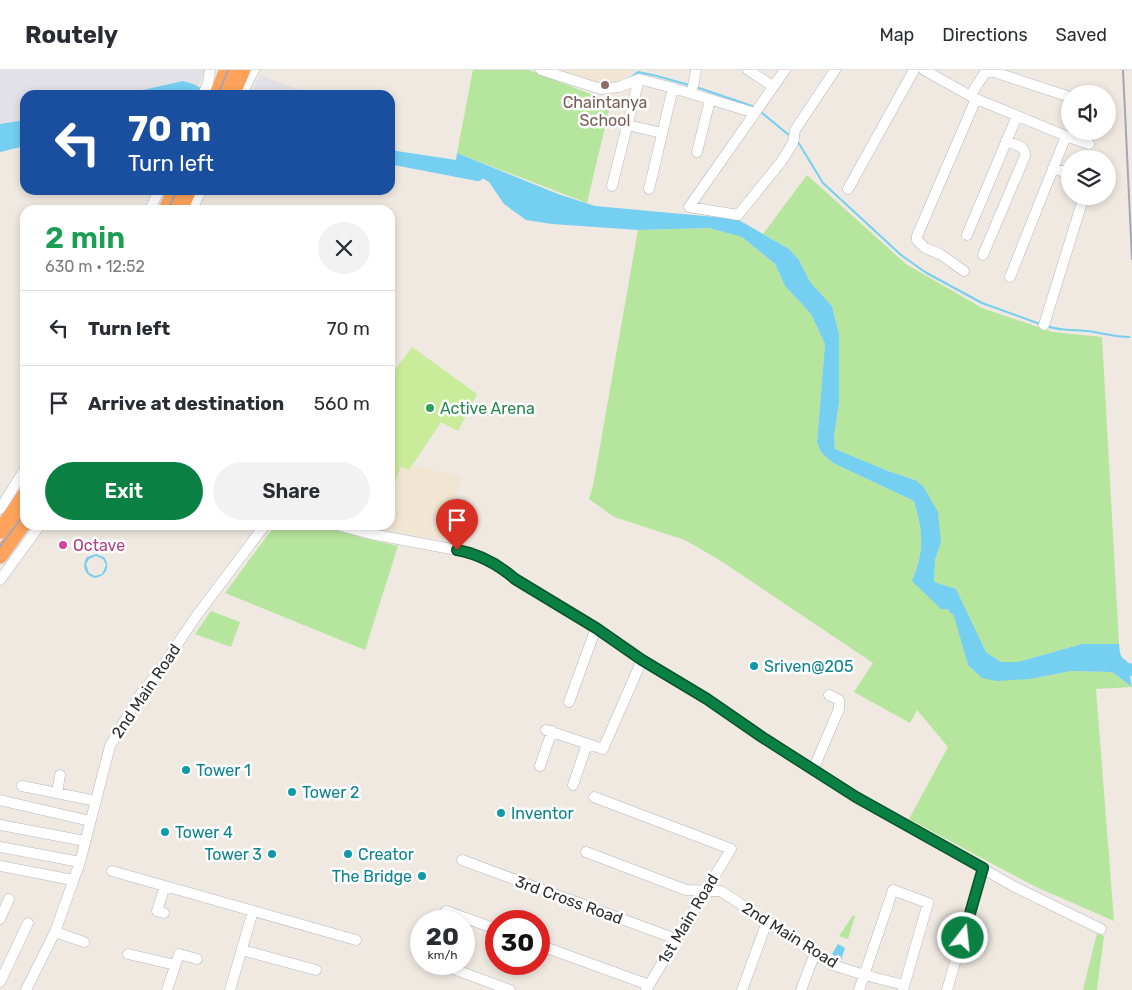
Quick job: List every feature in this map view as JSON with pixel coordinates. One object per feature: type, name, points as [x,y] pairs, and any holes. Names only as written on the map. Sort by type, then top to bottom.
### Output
[{"type":"highway","points":[[221,85],[243,70]]},
{"type":"highway","points":[[0,531],[20,502]]},
{"type":"highway","points":[[0,556],[20,527]]},
{"type":"street","points":[[210,70],[221,85]]},
{"type":"street","points":[[244,90],[254,70]]},
{"type":"street","points":[[541,70],[601,89],[619,87],[639,79],[710,100],[757,110]]},
{"type":"street","points":[[693,86],[696,70]]},
{"type":"street","points":[[748,70],[774,86]]},
{"type":"street","points":[[785,70],[688,207],[738,215],[781,162],[793,139],[795,130],[835,70]]},
{"type":"street","points":[[848,189],[914,70]]},
{"type":"street","points":[[924,70],[973,97],[1061,134]]},
{"type":"street","points":[[964,271],[940,254],[925,248],[917,240],[917,236],[984,74],[991,71],[1061,93]]},
{"type":"street","points":[[612,186],[639,79]]},
{"type":"street","points":[[649,189],[673,88]]},
{"type":"street","points":[[697,152],[710,100]]},
{"type":"street","points":[[966,235],[1017,116]]},
{"type":"street","points":[[627,125],[662,133]]},
{"type":"street","points":[[1010,277],[1064,140]]},
{"type":"street","points":[[1078,140],[1089,144]]},
{"type":"street","points":[[984,255],[1026,152],[1023,148],[1006,141]]},
{"type":"street","points":[[1054,168],[1061,171]]},
{"type":"street","points":[[1044,325],[1081,205]]},
{"type":"street","points":[[0,509],[20,477]]},
{"type":"street","points":[[0,580],[36,530]]},
{"type":"street","name":"2nd Main Road","points":[[26,990],[55,932],[80,862],[110,746],[140,695],[261,530]]},
{"type":"street","points":[[356,530],[473,553],[504,570],[515,579],[596,628],[642,660],[707,699],[813,770],[889,816],[1015,886],[1101,929]]},
{"type":"street","points":[[568,702],[596,628]]},
{"type":"street","points":[[540,766],[549,730],[603,749],[642,660]]},
{"type":"street","points":[[813,770],[839,709],[838,700],[829,695]]},
{"type":"street","points":[[573,784],[587,744]]},
{"type":"street","points":[[57,793],[60,775]]},
{"type":"street","points":[[22,786],[96,801]]},
{"type":"street","name":"1st Main Road","points":[[594,797],[730,849],[648,987]]},
{"type":"street","points":[[0,800],[90,821]]},
{"type":"street","points":[[0,825],[85,841]]},
{"type":"street","points":[[0,847],[80,862]]},
{"type":"street","name":"2nd Main Road","points":[[586,852],[686,890],[721,891],[830,964],[903,988]]},
{"type":"street","name":"3rd Cross Road","points":[[462,860],[676,940]]},
{"type":"street","points":[[0,866],[73,880]]},
{"type":"street","points":[[947,990],[983,868]]},
{"type":"street","points":[[112,871],[356,940]]},
{"type":"street","points":[[164,913],[158,911],[165,886]]},
{"type":"street","points":[[859,990],[893,890],[928,903],[903,988]]},
{"type":"street","points":[[0,920],[9,899]]},
{"type":"street","points":[[230,990],[253,910]]},
{"type":"street","points":[[742,990],[767,922]]},
{"type":"street","points":[[0,982],[28,923]]},
{"type":"street","points":[[55,932],[84,942]]},
{"type":"street","points":[[550,949],[648,987]]},
{"type":"street","points":[[242,950],[316,970]]},
{"type":"street","points":[[128,954],[175,965]]},
{"type":"street","points":[[167,990],[179,954],[197,959]]},
{"type":"street","points":[[801,990],[815,954]]},
{"type":"street","points":[[470,975],[510,990]]},
{"type":"street","points":[[0,986],[7,990]]},
{"type":"shaded area","points":[[0,70],[205,70],[198,87],[183,81],[142,90],[20,90],[20,121],[0,124]]},
{"type":"shaded area","name":"Chaintanya School","points":[[556,70],[634,70],[621,79],[610,91]]},
{"type":"shaded area","points":[[260,75],[300,90],[253,90]]},
{"type":"shaded area","points":[[413,465],[461,477],[444,540],[390,530],[395,530],[395,482],[401,466],[409,470]]},
{"type":"green space","points":[[473,70],[529,70],[611,102],[587,203],[457,153]]},
{"type":"green space","points":[[807,175],[906,264],[982,308],[1053,332],[1102,337],[1119,644],[1082,644],[1018,662],[1001,662],[986,652],[956,589],[934,582],[935,560],[941,542],[915,480],[835,449],[834,436],[839,403],[839,334],[832,306],[810,282],[799,260],[789,249],[763,234]]},
{"type":"green space","points":[[709,228],[742,237],[775,264],[785,286],[811,314],[825,344],[817,442],[821,452],[833,463],[914,501],[921,532],[921,550],[912,581],[955,616],[968,665],[1030,679],[1071,671],[1112,672],[1132,687],[1096,689],[1114,921],[1034,886],[909,819],[948,747],[917,710],[910,723],[854,692],[873,663],[721,561],[685,540],[614,517],[589,499],[593,486],[638,230]]},
{"type":"green space","name":"Active Arena","points":[[412,347],[477,394],[458,431],[441,422],[409,470],[401,466],[395,482],[395,369]]},
{"type":"green space","points":[[271,530],[337,530],[398,546],[365,650],[225,593]]},
{"type":"green space","points":[[211,611],[240,622],[231,647],[195,634]]},
{"type":"green space","points":[[853,915],[855,916],[848,939],[839,936]]},
{"type":"green space","points":[[1097,933],[1104,936],[1097,990],[1083,990]]},
{"type":"water","points":[[183,81],[204,90],[142,90]]},
{"type":"water","points":[[20,121],[20,147],[0,152],[0,124]]},
{"type":"water","points":[[395,151],[456,160],[457,153],[558,194],[595,206],[737,219],[789,249],[799,260],[810,282],[832,306],[839,334],[839,403],[834,436],[835,449],[915,480],[923,486],[938,512],[941,542],[935,560],[934,582],[956,589],[986,652],[1001,662],[1018,662],[1082,644],[1119,644],[1121,656],[1127,661],[1132,687],[1112,672],[1071,671],[1030,679],[997,681],[982,678],[968,665],[954,616],[947,609],[941,609],[912,581],[921,550],[921,532],[914,501],[833,463],[821,452],[817,442],[825,344],[811,314],[785,286],[775,264],[742,237],[709,228],[638,230],[552,224],[526,220],[504,204],[489,182],[478,175],[443,167],[395,161]]},
{"type":"water","points":[[96,554],[104,557],[107,564],[105,573],[95,578],[89,575],[84,567],[87,557]],"holes":[[[96,556],[103,559],[106,565],[102,574],[95,576],[89,573],[86,564],[89,559]]]},
{"type":"water","points":[[838,944],[845,948],[841,960],[832,954]]},
{"type":"waterway","points":[[630,78],[638,72],[689,85]]},
{"type":"waterway","points":[[696,87],[755,107]]},
{"type":"waterway","points":[[761,112],[790,136]]},
{"type":"waterway","points":[[798,142],[823,183],[901,255],[925,272],[982,303],[1040,324]]},
{"type":"waterway","points":[[395,159],[478,175]]},
{"type":"waterway","points":[[1047,326],[1058,329],[1129,337]]},
{"type":"waterway","points":[[1113,665],[1132,670]]},
{"type":"railway","points":[[220,90],[228,70]]},
{"type":"railway","points":[[1123,70],[1132,259]]},
{"type":"railway","points":[[170,205],[175,195]]},
{"type":"railway","points":[[0,547],[20,520]]},
{"type":"place","name":"Chaintanya School","points":[[605,85]]},
{"type":"place","name":"Active Arena","points":[[430,408]]},
{"type":"place","name":"Octave","points":[[63,545]]},
{"type":"place","name":"Sriven@205","points":[[754,666]]},
{"type":"place","name":"Tower 1","points":[[186,770]]},
{"type":"place","name":"Tower 2","points":[[292,792]]},
{"type":"place","name":"Inventor","points":[[501,813]]},
{"type":"place","name":"Tower 4","points":[[165,832]]},
{"type":"place","name":"Tower 3","points":[[272,854]]},
{"type":"place","name":"Creator","points":[[348,854]]},
{"type":"place","name":"The Bridge","points":[[422,876]]},
{"type":"route","points":[[457,550],[473,553],[504,570],[515,579],[596,628],[642,660],[707,699],[762,737],[856,797],[983,868],[963,938]]}]
